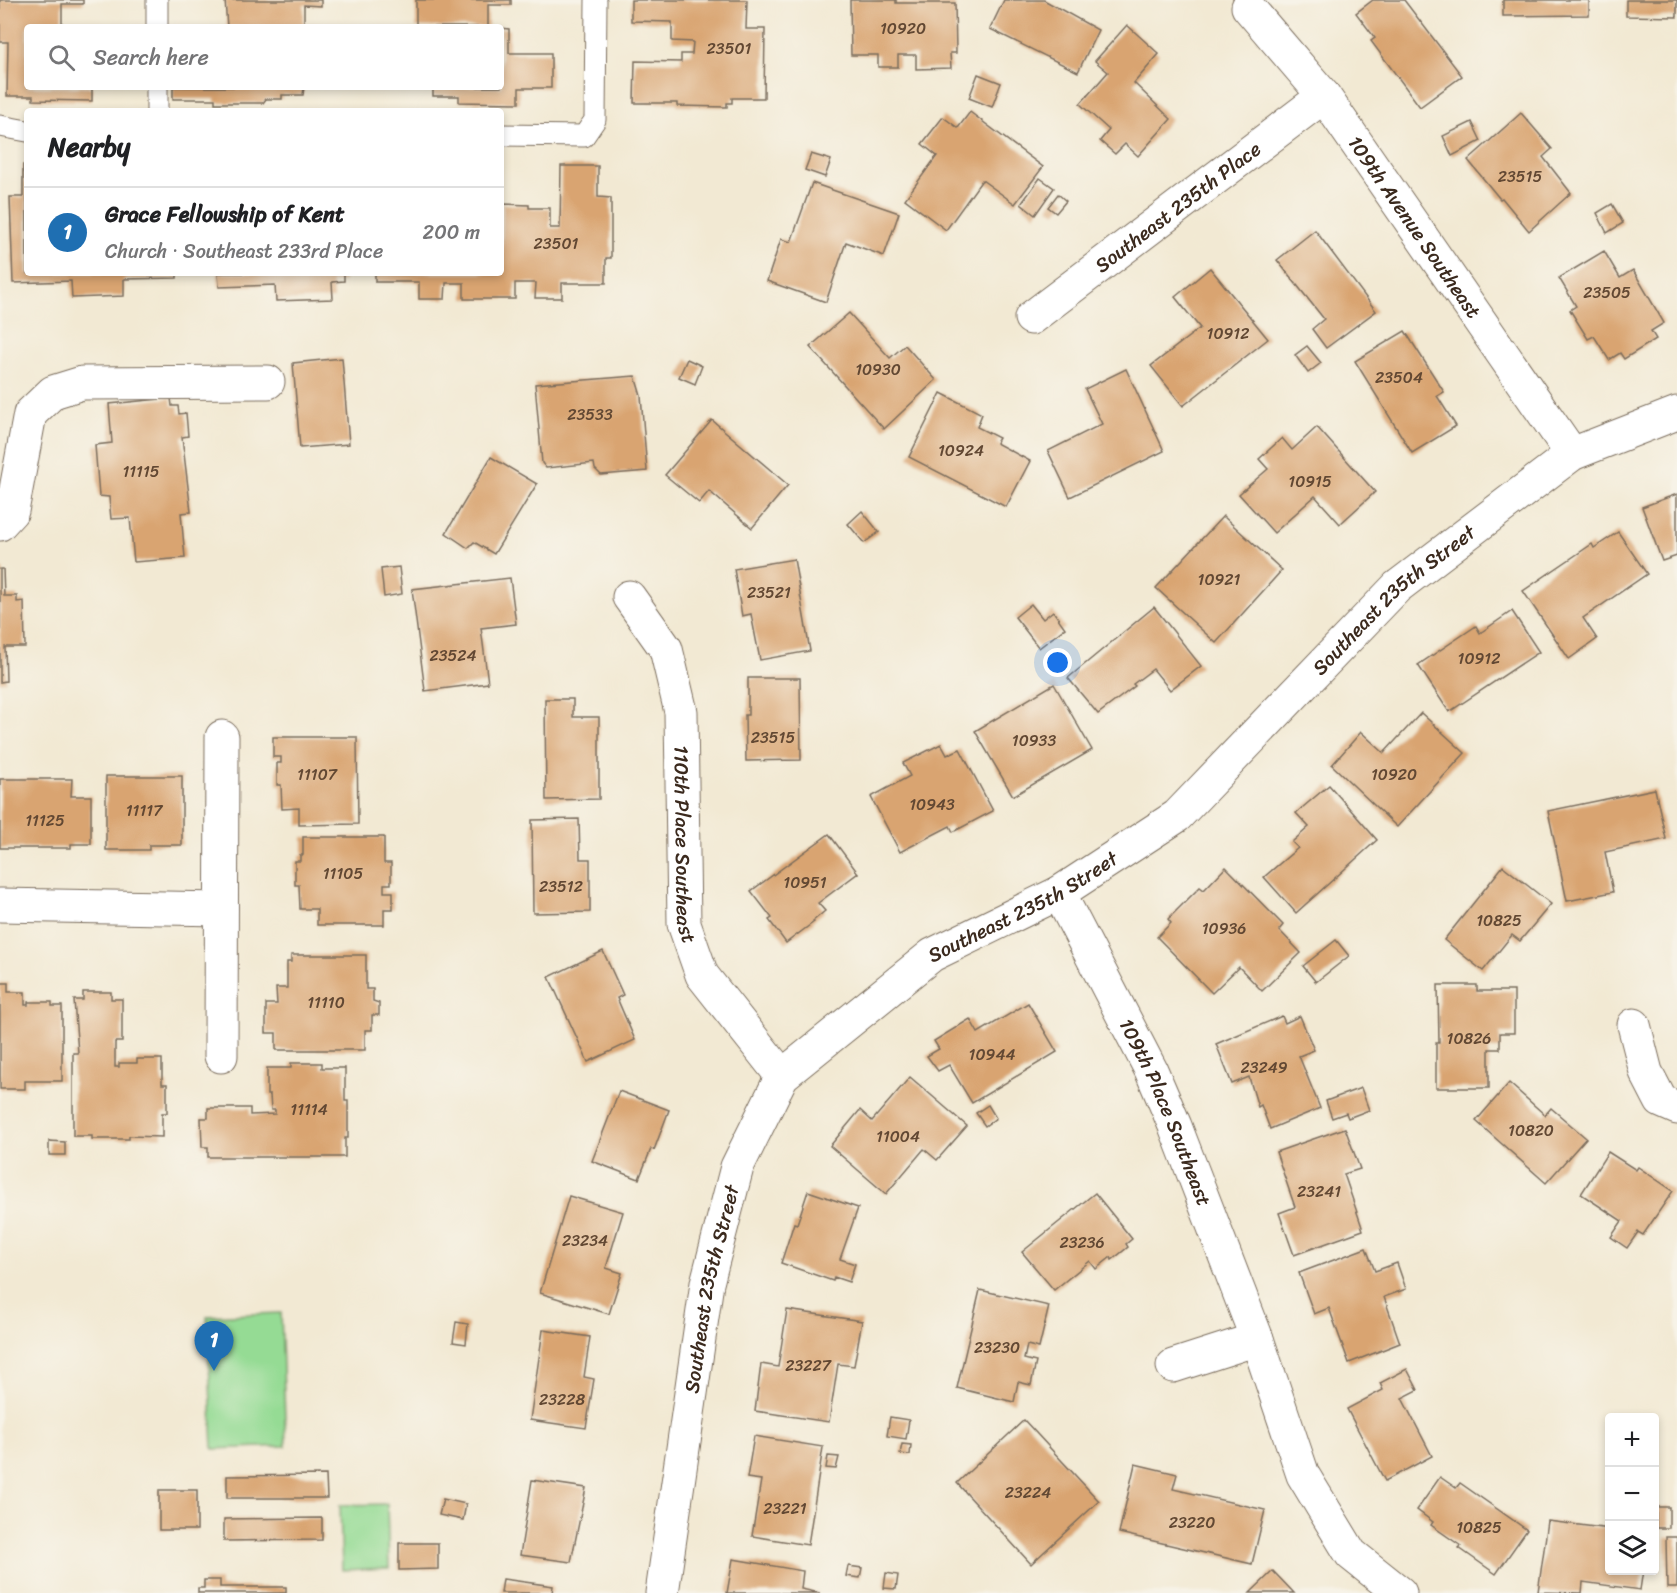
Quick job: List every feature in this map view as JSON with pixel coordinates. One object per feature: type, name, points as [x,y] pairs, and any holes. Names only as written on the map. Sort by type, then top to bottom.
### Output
[{"type":"street","name":"109th Avenue Southeast","points":[[1247,2],[1324,96],[1572,454]]},
{"type":"street","name":"Southeast 235th Place","points":[[1032,318],[1324,96]]},
{"type":"street","points":[[0,524],[12,511],[30,414],[53,392],[82,383],[268,382]]},
{"type":"street","name":"Southeast 235th Street","points":[[662,1593],[707,1283],[737,1167],[782,1076],[932,955],[1059,893],[1177,816],[1397,587],[1572,454],[1677,413]]},
{"type":"street","name":"110th Place Southeast","points":[[629,597],[666,649],[681,712],[684,924],[702,975],[782,1076]]},
{"type":"street","points":[[221,1056],[222,737]]},
{"type":"street","name":"109th Place Southeast","points":[[1059,893],[1151,1070],[1180,1136],[1257,1339],[1303,1475],[1351,1554],[1400,1593]]},
{"type":"street","points":[[0,905],[221,909]]},
{"type":"street","points":[[1634,1025],[1646,1072],[1661,1101],[1677,1108]]},
{"type":"street","points":[[1173,1366],[1257,1339]]},
{"type":"lane","points":[[157,0],[157,24]]},
{"type":"lane","points":[[504,135],[584,136],[595,120],[596,0]]},
{"type":"lane","points":[[157,90],[157,108]]},
{"type":"lane","points":[[0,126],[24,130]]},
{"type":"green space","points":[[281,1313],[286,1446],[213,1449],[207,1316]]},
{"type":"green space","points":[[387,1504],[389,1568],[342,1570],[340,1505]]},
{"type":"building","points":[[0,0],[83,0],[83,4],[62,4],[62,24],[24,24],[24,90],[92,90],[92,101],[33,100],[33,96],[7,96],[8,42],[0,42]]},
{"type":"building","points":[[225,0],[321,0],[321,6],[304,5],[304,24],[227,24]]},
{"type":"building","points":[[416,0],[511,0],[511,5],[488,5],[488,24],[416,24]]},
{"type":"building","points":[[631,0],[747,0],[746,29],[765,29],[764,98],[732,98],[732,103],[727,103],[727,107],[677,106],[677,103],[634,103],[635,61],[681,62],[681,54],[692,54],[693,42],[672,41],[672,22],[631,21]]},
{"type":"building","points":[[850,0],[955,3],[956,53],[950,53],[951,68],[916,69],[916,55],[898,55],[898,67],[878,67],[878,55],[851,55]]},
{"type":"building","points":[[1004,0],[1044,0],[1098,30],[1078,72],[990,29]]},
{"type":"building","points":[[1373,0],[1404,0],[1462,76],[1420,107],[1371,41],[1375,38],[1356,13]]},
{"type":"building","points":[[1503,0],[1589,0],[1589,15],[1503,16]]},
{"type":"building","points":[[1626,0],[1677,0],[1677,17],[1626,16]]},
{"type":"building","points":[[1127,25],[1159,54],[1134,83],[1171,119],[1138,156],[1125,144],[1115,154],[1100,141],[1109,130],[1080,104],[1108,72],[1095,61]]},
{"type":"building","points":[[504,28],[509,29],[509,53],[551,53],[551,88],[519,88],[519,103],[459,102],[459,96],[433,96],[433,90],[504,90]]},
{"type":"building","points":[[978,74],[1001,83],[992,107],[969,98]]},
{"type":"building","points":[[173,90],[304,90],[303,95],[282,95],[282,99],[266,99],[263,103],[215,103],[215,99],[173,99]]},
{"type":"building","points":[[970,112],[1043,167],[1015,204],[982,180],[946,230],[905,199],[937,156],[922,144],[943,117],[958,128]]},
{"type":"building","points":[[1521,113],[1552,149],[1543,157],[1571,193],[1529,231],[1468,160]]},
{"type":"building","points":[[1472,122],[1481,141],[1452,156],[1443,136]]},
{"type":"building","points":[[811,154],[831,160],[825,177],[805,170]]},
{"type":"building","points":[[24,165],[24,276],[177,276],[177,278],[124,279],[124,296],[72,298],[71,281],[13,283],[10,197],[23,197]]},
{"type":"building","points":[[561,166],[598,166],[598,197],[611,198],[611,258],[606,258],[606,283],[562,283],[562,298],[535,298],[536,283],[515,283],[515,299],[464,299],[464,283],[446,283],[445,299],[419,299],[419,282],[375,282],[375,276],[504,276],[504,204],[529,205],[529,208],[550,208],[550,228],[560,228]]},
{"type":"building","points":[[1040,178],[1054,188],[1035,215],[1021,204]]},
{"type":"building","points":[[812,183],[899,213],[884,256],[846,242],[826,302],[767,281],[781,239],[791,242]]},
{"type":"building","points":[[1058,194],[1066,201],[1056,213],[1048,207]]},
{"type":"building","points":[[1612,204],[1623,223],[1607,233],[1597,213]]},
{"type":"building","points":[[1315,230],[1376,311],[1326,348],[1312,329],[1324,319],[1277,260]]},
{"type":"building","points":[[1604,251],[1620,278],[1633,270],[1664,323],[1651,331],[1656,339],[1624,359],[1620,353],[1609,360],[1594,336],[1588,339],[1570,310],[1576,306],[1559,278]]},
{"type":"building","points":[[1210,268],[1268,339],[1183,406],[1151,366],[1200,328],[1175,297]]},
{"type":"building","points":[[218,276],[344,276],[344,281],[332,282],[333,299],[276,301],[275,285],[219,287]]},
{"type":"building","points":[[849,313],[890,358],[905,345],[936,380],[884,429],[810,347]]},
{"type":"building","points":[[1405,331],[1444,392],[1437,396],[1456,426],[1412,453],[1355,361]]},
{"type":"building","points":[[1307,346],[1321,363],[1308,373],[1295,355]]},
{"type":"building","points":[[342,358],[349,444],[300,448],[293,363]]},
{"type":"building","points":[[687,359],[702,366],[695,384],[679,377]]},
{"type":"building","points":[[1126,369],[1164,451],[1070,497],[1048,451],[1102,424],[1085,389]]},
{"type":"building","points":[[635,376],[641,396],[647,471],[601,475],[595,469],[594,463],[546,468],[542,463],[535,384]]},
{"type":"building","points":[[941,393],[982,414],[977,427],[999,438],[996,443],[1030,461],[1006,507],[909,457]]},
{"type":"building","points":[[171,398],[172,406],[178,406],[179,414],[186,413],[188,436],[182,437],[191,512],[181,513],[185,558],[134,562],[130,518],[111,519],[109,497],[99,496],[95,445],[112,443],[109,404]]},
{"type":"building","points":[[712,420],[788,485],[752,528],[709,491],[699,503],[665,475]]},
{"type":"building","points":[[1317,427],[1375,492],[1340,524],[1315,496],[1274,533],[1239,494],[1268,469],[1259,459],[1282,438],[1292,450]]},
{"type":"building","points":[[491,457],[537,484],[494,554],[474,542],[468,548],[446,533]]},
{"type":"building","points":[[1677,494],[1677,556],[1662,561],[1642,507]]},
{"type":"building","points":[[862,511],[879,532],[864,543],[848,524]]},
{"type":"building","points":[[1223,516],[1282,570],[1216,643],[1156,588]]},
{"type":"building","points":[[1618,532],[1647,574],[1583,618],[1597,639],[1569,659],[1523,591],[1592,544],[1594,548]]},
{"type":"building","points":[[794,559],[810,651],[760,660],[751,614],[742,616],[734,569]]},
{"type":"building","points":[[399,567],[402,594],[384,597],[381,569]]},
{"type":"building","points":[[0,569],[3,569],[4,596],[17,596],[17,602],[24,601],[25,647],[5,647],[6,681],[0,682]]},
{"type":"building","points":[[510,578],[516,624],[481,628],[488,683],[425,691],[412,589]]},
{"type":"building","points":[[1031,604],[1043,619],[1053,611],[1065,628],[1039,648],[1015,617]]},
{"type":"building","points":[[1154,607],[1201,666],[1170,690],[1153,669],[1098,714],[1068,678]]},
{"type":"building","points":[[1512,611],[1539,652],[1449,712],[1418,665],[1476,626],[1480,633]]},
{"type":"building","points":[[748,678],[800,678],[801,760],[746,761],[745,715],[748,715]]},
{"type":"building","points":[[1054,684],[1092,750],[1013,796],[975,731]]},
{"type":"building","points":[[545,699],[573,699],[573,717],[599,717],[599,799],[546,800]]},
{"type":"building","points":[[1421,713],[1465,753],[1397,827],[1332,765],[1361,732],[1384,753]]},
{"type":"building","points":[[273,737],[357,737],[358,824],[299,825],[299,808],[282,809],[281,785],[277,785],[277,763],[281,763],[281,757],[273,757]]},
{"type":"building","points":[[941,744],[947,755],[960,749],[993,811],[953,832],[950,826],[900,852],[871,797],[910,776],[903,763]]},
{"type":"building","points":[[106,776],[182,776],[182,845],[149,845],[149,850],[106,850]]},
{"type":"building","points":[[0,779],[72,779],[71,796],[91,796],[91,844],[71,844],[71,848],[0,848]]},
{"type":"building","points":[[1329,785],[1377,840],[1296,913],[1264,877],[1298,848],[1292,842],[1309,827],[1296,813]]},
{"type":"building","points":[[1655,789],[1666,839],[1605,852],[1613,892],[1567,901],[1548,811]]},
{"type":"building","points":[[579,819],[580,859],[590,859],[590,912],[533,913],[532,820]]},
{"type":"building","points":[[829,834],[858,873],[818,903],[825,911],[786,943],[769,920],[772,918],[751,891]]},
{"type":"building","points":[[303,837],[384,837],[384,863],[391,863],[391,884],[384,884],[384,892],[393,892],[393,909],[384,909],[384,925],[317,925],[317,909],[300,909],[299,885],[295,885],[295,861],[300,861],[300,855],[303,855]]},
{"type":"building","points":[[1503,866],[1551,904],[1520,941],[1512,935],[1483,971],[1444,940]]},
{"type":"building","points":[[1226,867],[1283,925],[1279,930],[1301,953],[1262,991],[1239,967],[1212,993],[1157,937],[1171,923],[1168,919],[1200,887],[1204,890]]},
{"type":"building","points":[[1336,940],[1349,956],[1316,982],[1303,966]]},
{"type":"building","points":[[603,951],[623,995],[617,998],[635,1040],[588,1062],[549,977]]},
{"type":"building","points":[[291,955],[366,955],[366,989],[373,989],[373,1001],[379,1003],[379,1015],[372,1015],[372,1030],[365,1030],[365,1050],[276,1050],[276,1033],[266,1033],[266,1004],[277,1004],[276,988],[287,988],[287,962],[291,962]]},
{"type":"building","points":[[0,983],[8,983],[8,992],[25,992],[25,1005],[28,1005],[28,1002],[52,1002],[52,1006],[62,1006],[62,1081],[25,1081],[25,1089],[0,1089]]},
{"type":"building","points":[[1438,985],[1477,985],[1477,991],[1514,991],[1514,1033],[1500,1033],[1500,1049],[1489,1049],[1489,1088],[1436,1088],[1436,1043],[1439,1043]]},
{"type":"building","points":[[83,992],[111,992],[111,999],[122,999],[122,1042],[115,1042],[115,1067],[119,1067],[119,1063],[137,1063],[137,1059],[162,1059],[162,1084],[167,1084],[167,1113],[162,1113],[162,1137],[129,1136],[129,1139],[92,1139],[92,1136],[73,1136],[73,1053],[78,1053],[74,1000],[83,1000]]},
{"type":"building","points":[[1028,1003],[1057,1052],[972,1103],[949,1065],[938,1071],[927,1056],[939,1049],[934,1041],[970,1019],[978,1033]]},
{"type":"building","points":[[1282,1016],[1285,1023],[1300,1016],[1314,1050],[1299,1056],[1320,1108],[1270,1129],[1261,1105],[1258,1107],[1249,1077],[1232,1084],[1216,1044]]},
{"type":"building","points":[[291,1063],[322,1063],[322,1068],[345,1068],[348,1138],[345,1138],[345,1157],[208,1157],[208,1147],[202,1147],[201,1118],[208,1118],[208,1108],[250,1108],[250,1115],[275,1114],[275,1110],[271,1110],[270,1095],[267,1095],[267,1068],[291,1068]]},
{"type":"building","points":[[910,1077],[967,1126],[937,1160],[924,1149],[886,1194],[830,1146],[860,1110],[872,1121]]},
{"type":"building","points":[[1509,1083],[1545,1115],[1551,1108],[1586,1138],[1546,1183],[1476,1121]]},
{"type":"building","points":[[1361,1088],[1369,1110],[1348,1118],[1346,1113],[1332,1118],[1326,1101]]},
{"type":"building","points":[[619,1091],[669,1110],[654,1150],[651,1149],[639,1179],[592,1161]]},
{"type":"building","points":[[988,1105],[996,1118],[985,1126],[976,1113]]},
{"type":"building","points":[[1345,1128],[1360,1169],[1344,1174],[1363,1230],[1294,1255],[1279,1213],[1295,1207],[1276,1152]]},
{"type":"building","points":[[49,1141],[65,1142],[65,1155],[49,1155]]},
{"type":"building","points":[[1608,1152],[1636,1170],[1638,1167],[1673,1191],[1643,1235],[1638,1232],[1627,1248],[1611,1237],[1622,1221],[1581,1194]]},
{"type":"building","points":[[808,1191],[858,1208],[840,1259],[855,1264],[849,1282],[834,1277],[833,1281],[781,1263],[794,1223],[797,1224]]},
{"type":"building","points":[[1095,1193],[1132,1239],[1126,1244],[1128,1247],[1112,1260],[1111,1257],[1096,1269],[1090,1261],[1054,1290],[1022,1252]]},
{"type":"building","points":[[569,1196],[623,1212],[606,1268],[622,1273],[609,1314],[540,1293]]},
{"type":"building","points":[[1366,1248],[1375,1271],[1397,1263],[1406,1289],[1384,1297],[1400,1343],[1349,1363],[1329,1308],[1314,1314],[1299,1273]]},
{"type":"building","points":[[980,1290],[1049,1306],[1039,1348],[1027,1345],[1024,1359],[1036,1362],[1031,1385],[1018,1382],[1014,1402],[957,1388]]},
{"type":"building","points":[[787,1310],[862,1321],[854,1366],[838,1364],[829,1422],[755,1411],[761,1364],[778,1367]]},
{"type":"building","points":[[456,1322],[468,1324],[466,1344],[453,1342]]},
{"type":"building","points":[[543,1330],[590,1337],[584,1377],[594,1379],[586,1428],[530,1420]]},
{"type":"building","points":[[1407,1369],[1418,1390],[1402,1398],[1432,1456],[1385,1481],[1347,1409],[1383,1390],[1380,1383]]},
{"type":"building","points":[[890,1417],[909,1420],[906,1439],[887,1436]]},
{"type":"building","points":[[1024,1420],[1099,1501],[1031,1564],[957,1483]]},
{"type":"building","points":[[754,1436],[823,1447],[808,1545],[752,1536],[761,1480],[747,1478]]},
{"type":"building","points":[[902,1444],[911,1445],[910,1455],[900,1454]]},
{"type":"building","points":[[828,1456],[839,1457],[836,1469],[826,1468]]},
{"type":"building","points":[[1135,1464],[1177,1474],[1173,1489],[1265,1510],[1252,1564],[1119,1533]]},
{"type":"building","points":[[326,1475],[327,1498],[227,1498],[227,1476]]},
{"type":"building","points":[[1440,1477],[1456,1488],[1460,1483],[1527,1530],[1496,1574],[1459,1548],[1461,1546],[1431,1525],[1433,1522],[1417,1510]]},
{"type":"building","points":[[532,1480],[586,1488],[571,1562],[520,1555]]},
{"type":"building","points":[[159,1490],[197,1490],[197,1530],[159,1530]]},
{"type":"building","points":[[443,1499],[466,1504],[463,1520],[439,1515]]},
{"type":"building","points":[[1659,1507],[1669,1507],[1669,1528],[1659,1528]]},
{"type":"building","points":[[322,1518],[322,1540],[224,1541],[224,1519]]},
{"type":"building","points":[[1548,1521],[1605,1528],[1605,1575],[1642,1575],[1640,1590],[1583,1582],[1582,1593],[1538,1592]]},
{"type":"building","points":[[1666,1537],[1677,1537],[1677,1588],[1667,1588]]},
{"type":"building","points":[[399,1543],[438,1543],[438,1569],[399,1570]]},
{"type":"building","points":[[733,1559],[803,1571],[801,1589],[820,1593],[727,1593]]},
{"type":"building","points":[[848,1566],[862,1568],[860,1578],[846,1576]]},
{"type":"building","points":[[1273,1571],[1294,1593],[1250,1593]]},
{"type":"building","points":[[886,1573],[898,1575],[896,1589],[884,1588]]},
{"type":"building","points":[[503,1579],[553,1586],[552,1593],[501,1593]]},
{"type":"building","points":[[204,1580],[220,1580],[220,1587],[286,1587],[286,1593],[198,1593],[198,1588],[204,1588]]},
{"type":"place","name":"Grace Fellowship of Kent","points":[[214,1371]]}]
